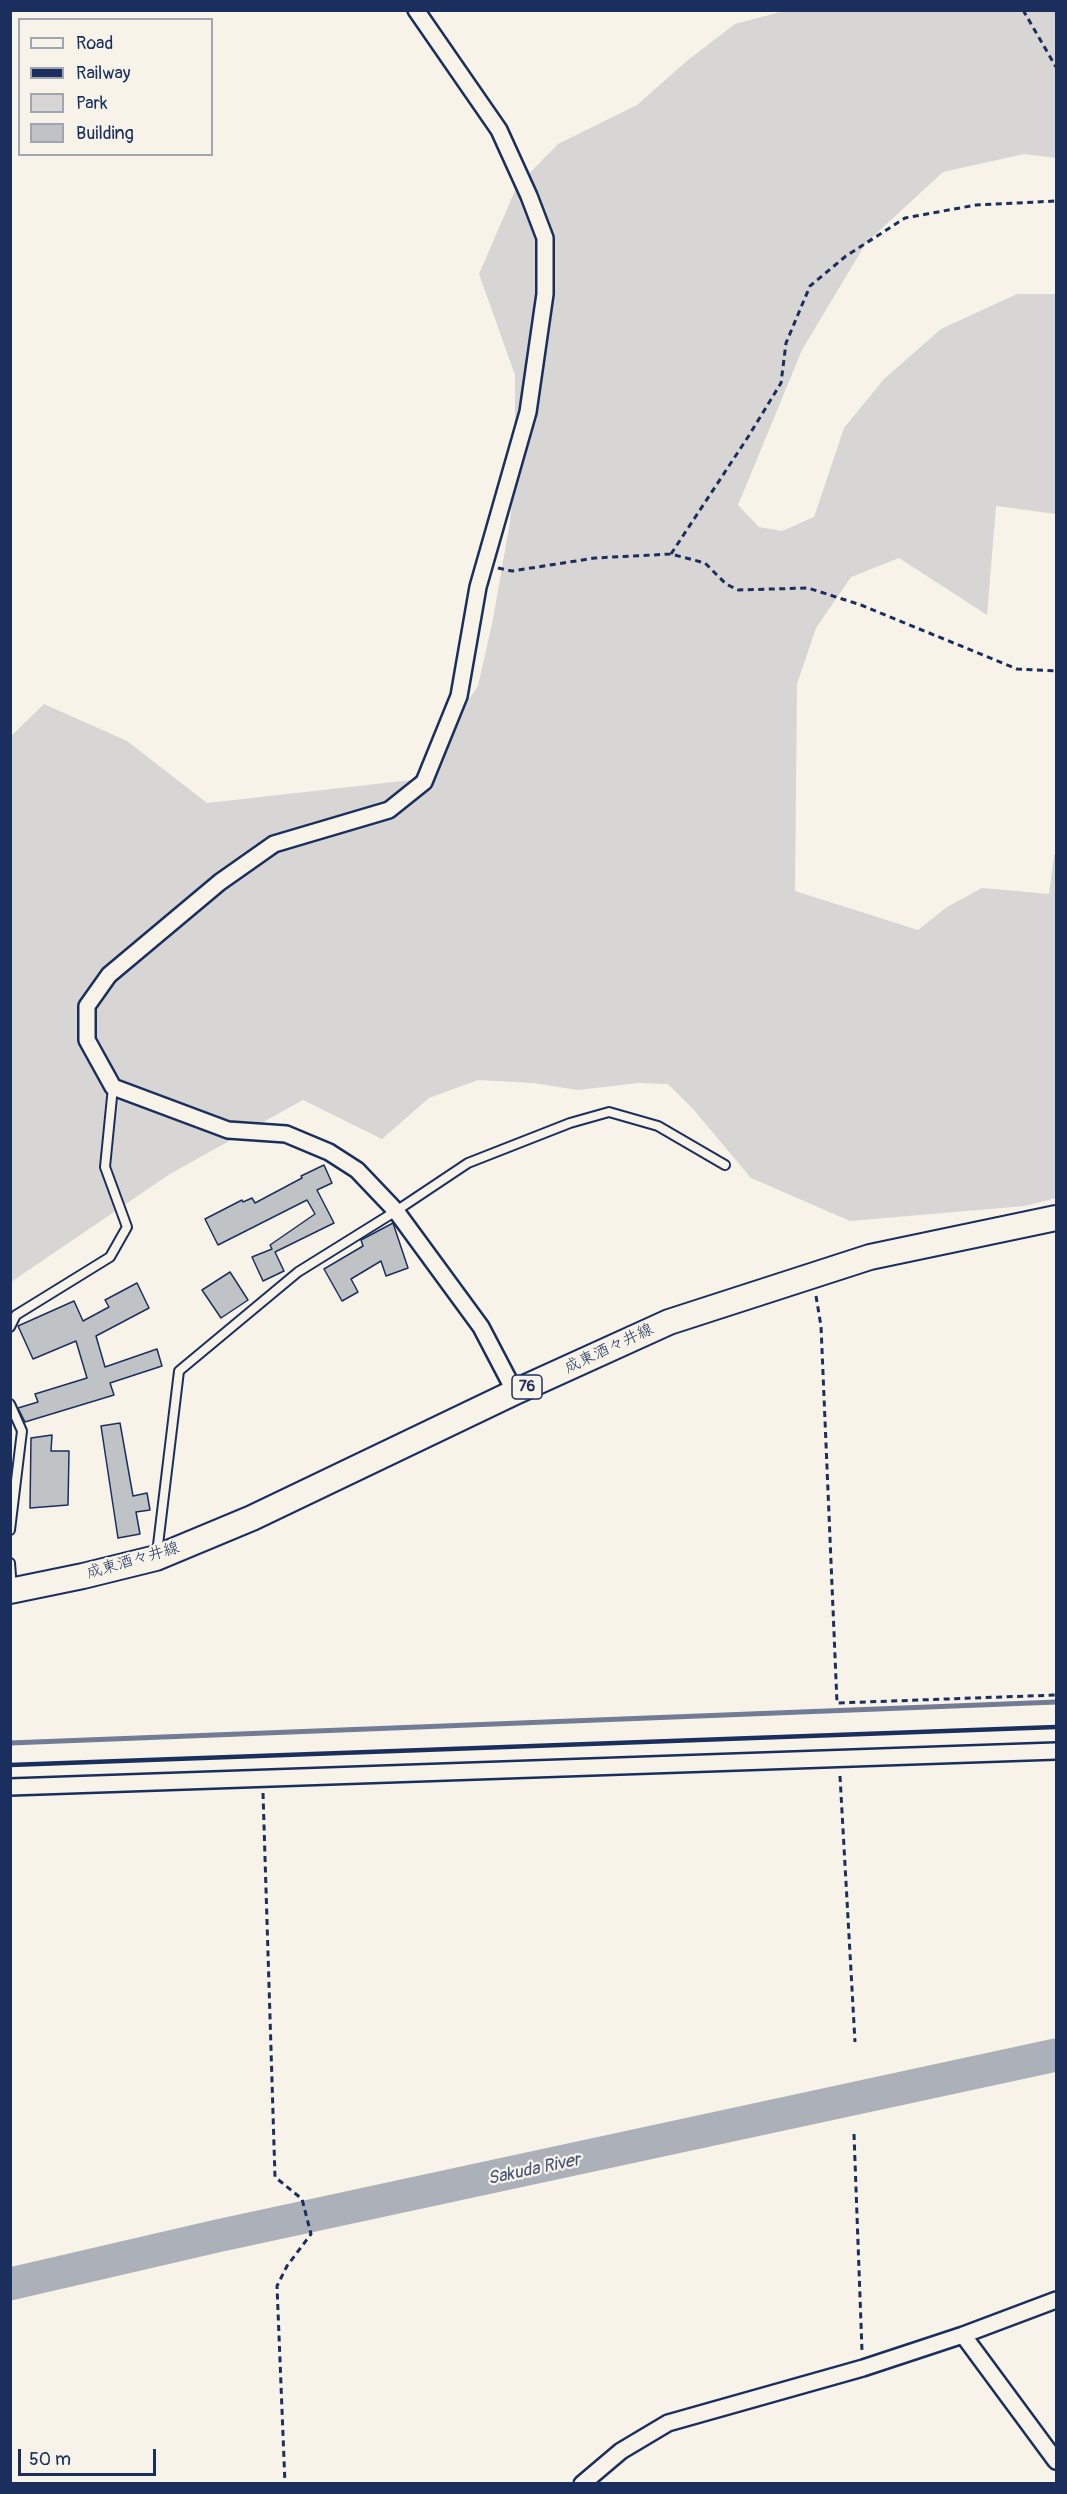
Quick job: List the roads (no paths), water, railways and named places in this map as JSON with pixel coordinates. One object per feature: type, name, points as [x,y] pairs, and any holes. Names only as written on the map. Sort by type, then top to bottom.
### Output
[{"type":"main road","name":"成東酒々井線","points":[[11,1591],[156,1558],[252,1518],[515,1392],[669,1322],[870,1257],[1056,1218]]},
{"type":"street","points":[[416,10],[499,130],[545,238],[545,294],[528,412],[478,586],[459,696],[424,782],[389,810],[274,844],[220,882],[109,975],[87,1006],[87,1040],[114,1087],[228,1130],[286,1134],[329,1152],[357,1170],[396,1211],[481,1327],[515,1392]]},
{"type":"street","points":[[10,1787],[1056,1751]]},
{"type":"street","points":[[582,2484],[621,2451],[668,2423],[863,2368],[963,2335],[1056,2300]]},
{"type":"street","points":[[963,2335],[1056,2461]]},
{"type":"lane","points":[[10,1327],[16,1315],[110,1257],[127,1227],[105,1167],[114,1087]]},
{"type":"lane","points":[[156,1558],[179,1371],[298,1272],[468,1163],[570,1123],[609,1112],[658,1126],[725,1165]]},
{"type":"lane","points":[[10,1404],[22,1431],[10,1530]]},
{"type":"lane","points":[[10,1563],[11,1591]]},
{"type":"waterway","points":[[10,1743],[1056,1702]]},
{"type":"waterway","name":"Sakuda River","points":[[10,2284],[217,2236],[1056,2055]]},
{"type":"railway","points":[[10,1765],[1056,1727]]}]
